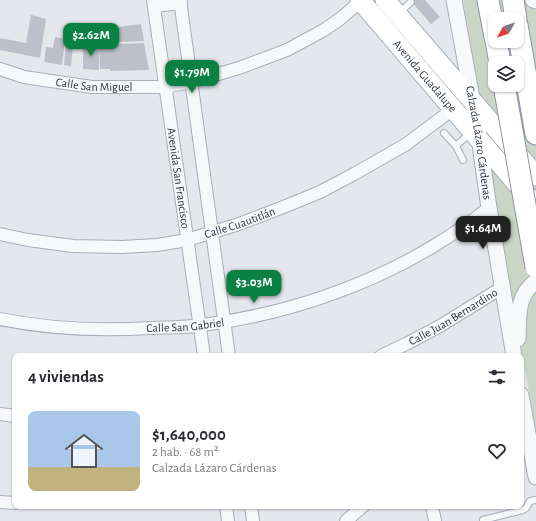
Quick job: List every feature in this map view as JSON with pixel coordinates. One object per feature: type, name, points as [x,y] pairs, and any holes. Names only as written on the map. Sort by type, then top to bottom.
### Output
[{"type":"highway","points":[[488,0],[490,12]]},
{"type":"highway","points":[[513,0],[515,12]]},
{"type":"highway","points":[[521,48],[536,134]]},
{"type":"highway","points":[[505,92],[536,267]]},
{"type":"main road","name":"Avenida Guadalupe","points":[[385,0],[536,176]]},
{"type":"main road","name":"Avenida Guadalupe","points":[[361,1],[536,206]]},
{"type":"street","name":"Calzada Lázaro Cárdenas","points":[[454,0],[472,100],[476,136],[481,152],[514,353]]},
{"type":"street","name":"Calle San Miguel","points":[[0,69],[24,77],[92,87],[165,87],[192,82],[239,68],[287,50],[324,30],[340,19],[361,1]]},
{"type":"street","points":[[153,3],[180,2],[229,353]]},
{"type":"street","name":"Avenida San Francisco","points":[[153,3],[204,353]]},
{"type":"street","name":"Calle Cuautitlán","points":[[0,234],[28,240],[73,246],[122,247],[157,245],[187,240],[281,208],[320,192],[405,145],[453,109]]},
{"type":"street","name":"Calle San Gabriel","points":[[0,319],[45,326],[124,330],[200,326],[258,316],[331,294],[366,280],[436,245],[464,227],[489,208]]},
{"type":"street","points":[[518,353],[520,303],[525,292],[536,281]]},
{"type":"street","name":"Calle Juan Bernardino","points":[[387,353],[440,326],[503,287]]},
{"type":"street","points":[[524,411],[536,478]]},
{"type":"street","points":[[0,414],[12,416]]},
{"type":"street","points":[[0,502],[12,503]]},
{"type":"street","points":[[226,509],[228,521]]},
{"type":"street","points":[[251,509],[253,521]]},
{"type":"street","points":[[433,509],[435,521]]},
{"type":"street","points":[[346,521],[359,513]]},
{"type":"lane","points":[[398,14],[412,2]]},
{"type":"lane","points":[[444,133],[456,146],[463,160]]},
{"type":"lane","points":[[456,146],[476,136]]},
{"type":"lane","points":[[483,520],[523,510],[530,502],[536,500]]},
{"type":"green space","points":[[463,0],[536,0],[536,432],[524,363],[524,353],[522,353],[490,168]]},
{"type":"building","points":[[410,0],[425,0],[440,17],[431,24]]},
{"type":"building","points":[[31,15],[46,19],[40,58],[0,50],[0,38],[26,43]]},
{"type":"building","points":[[141,24],[144,41],[79,44],[77,32]]},
{"type":"building","points":[[55,37],[65,39],[62,65],[44,62],[46,47],[53,48]]},
{"type":"building","points":[[144,43],[149,70],[110,71],[110,69],[100,69],[99,45]]},
{"type":"building","points":[[66,45],[73,45],[71,66],[64,65]]},
{"type":"building","points":[[83,45],[99,45],[99,70],[83,69]]}]
